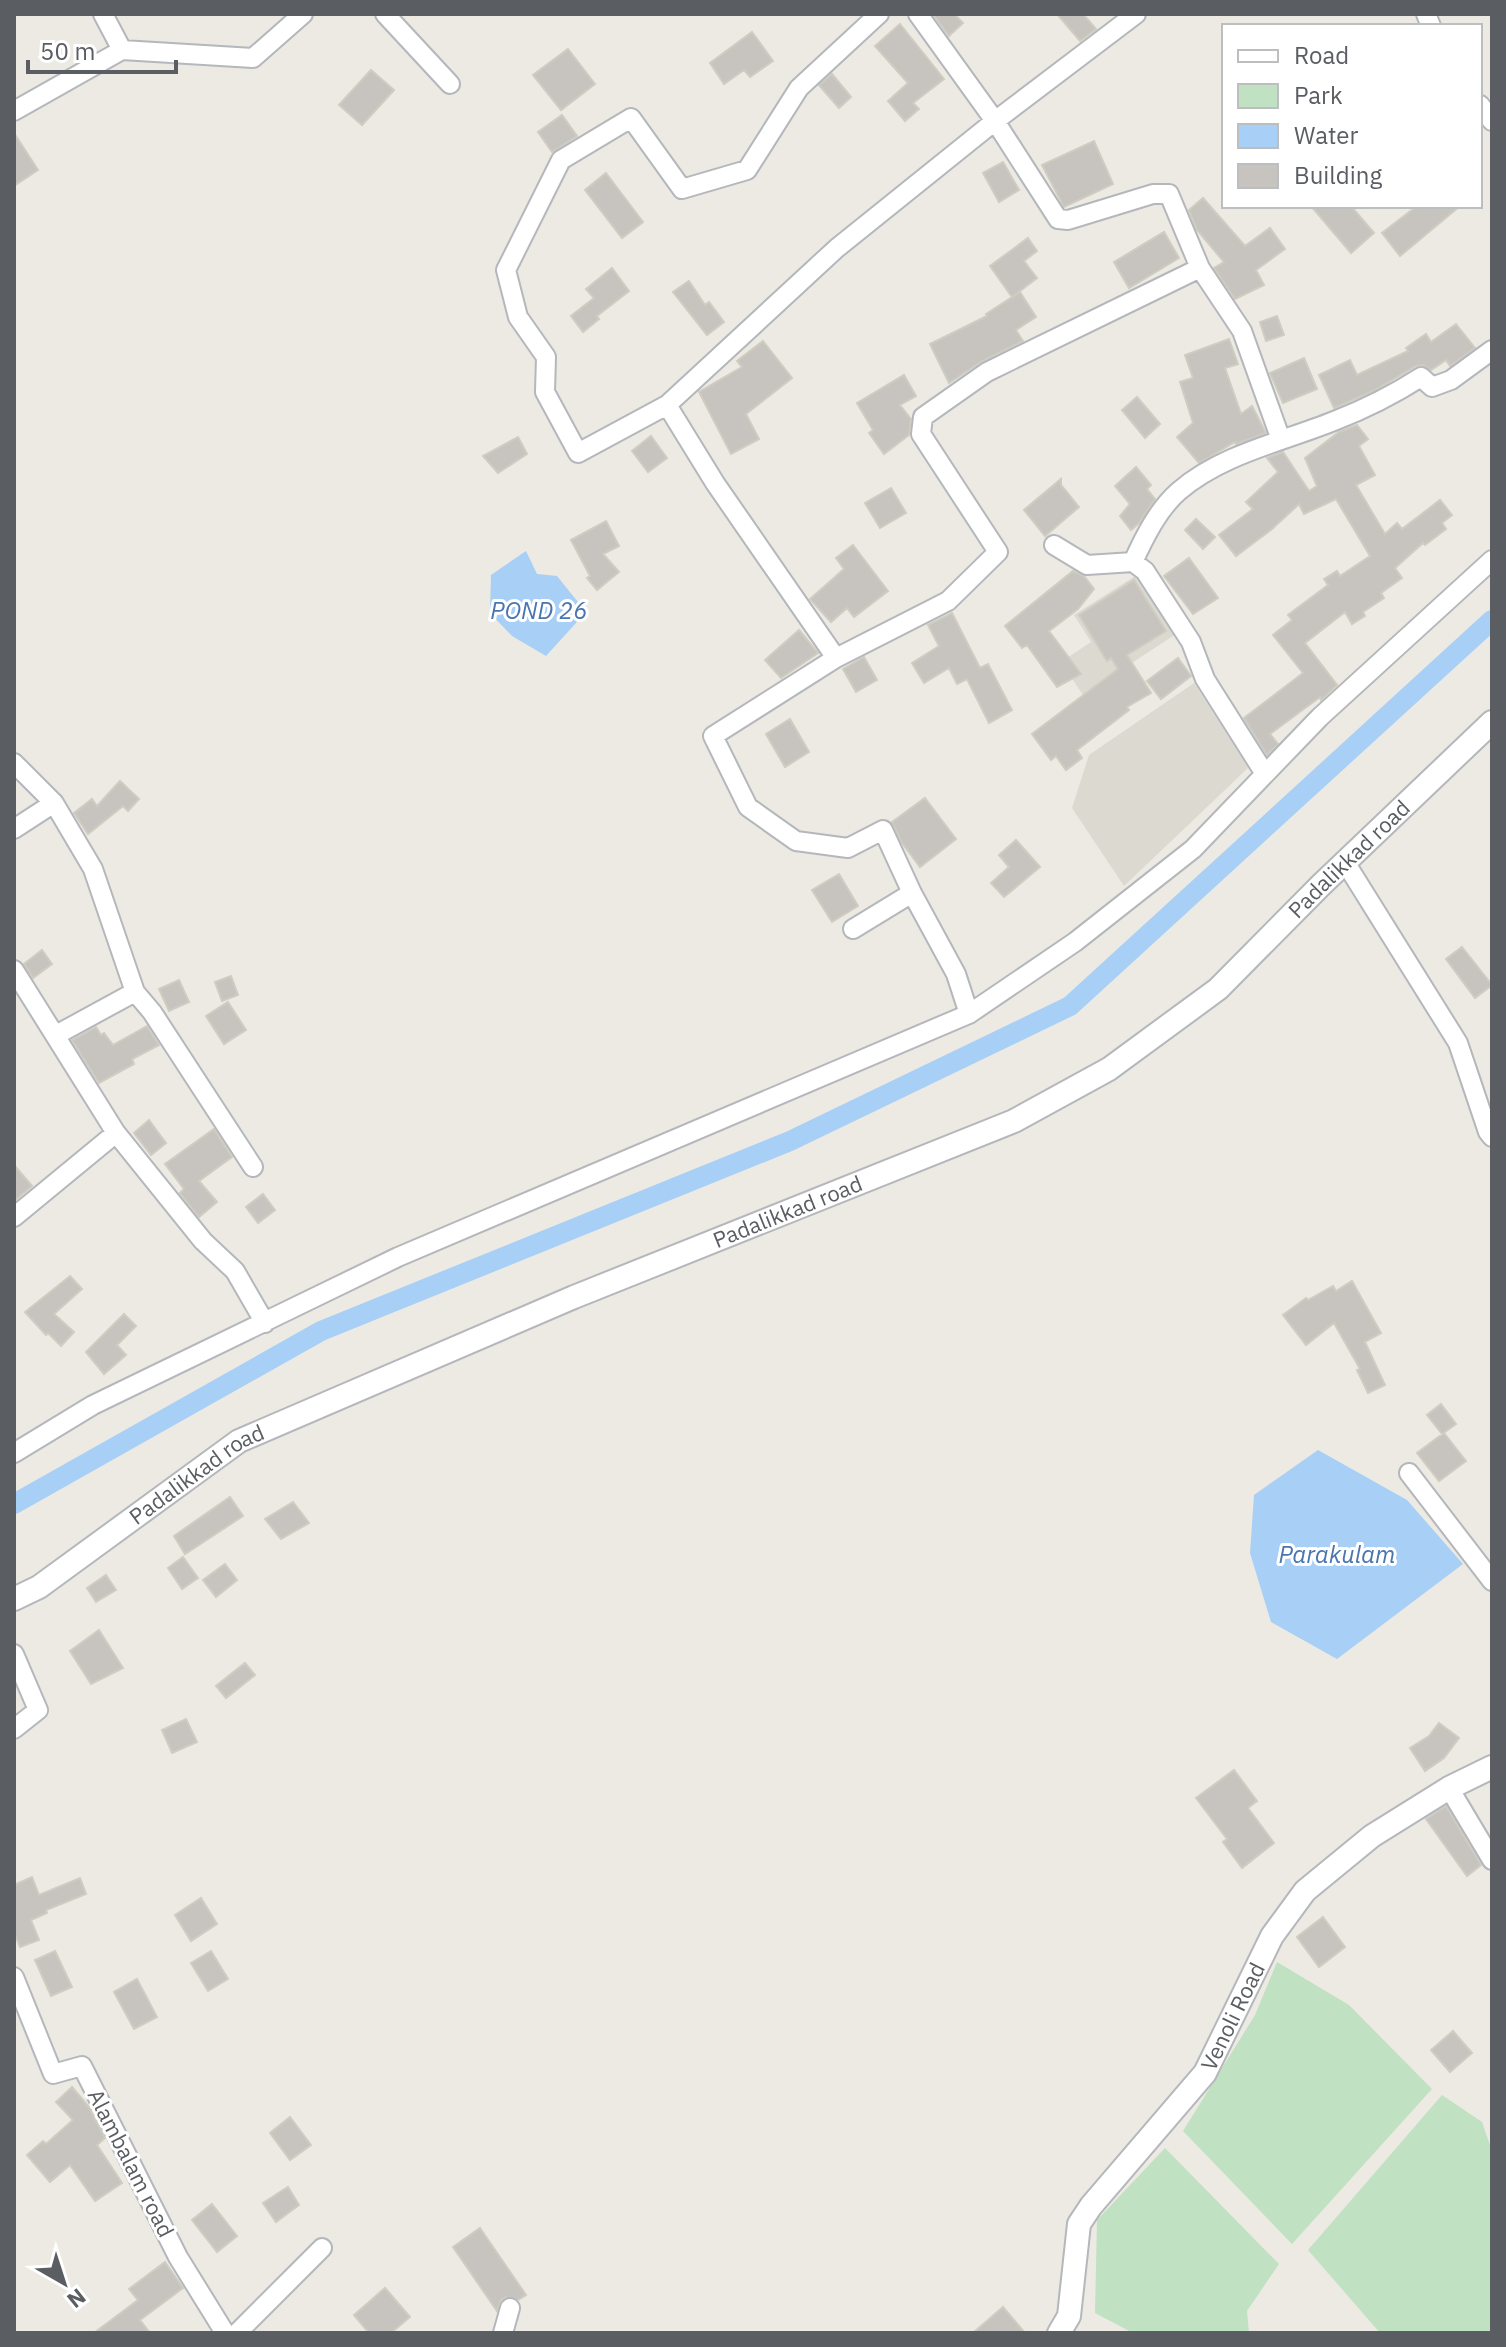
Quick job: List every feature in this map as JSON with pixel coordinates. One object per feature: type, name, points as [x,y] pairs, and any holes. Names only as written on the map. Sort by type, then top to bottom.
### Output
[{"type":"street","points":[[103,14],[122,50]]},
{"type":"street","points":[[14,111],[122,50],[253,58],[303,14]]},
{"type":"street","points":[[385,14],[450,84]]},
{"type":"street","points":[[879,14],[799,88],[747,170],[682,189],[631,118],[561,160],[506,270],[518,317],[546,357],[545,392],[578,453],[667,405],[837,248],[995,121],[1136,14]]},
{"type":"street","points":[[918,14],[995,121],[1058,219],[1068,220],[1153,194],[1169,194],[1200,268],[1242,331],[1281,440]]},
{"type":"street","points":[[969,1014],[956,974],[912,893],[883,830],[848,848],[796,841],[748,807],[713,736],[836,658],[948,601],[998,552],[921,434],[923,417],[987,372],[1200,268]]},
{"type":"street","points":[[1133,562],[1154,522],[1176,493],[1200,474],[1389,398],[1421,377],[1432,387],[1451,380],[1492,350]]},
{"type":"street","points":[[667,405],[715,483],[836,658]]},
{"type":"street","points":[[1054,545],[1087,565],[1133,562],[1145,571],[1191,642],[1205,679],[1265,774]]},
{"type":"street","points":[[14,1453],[93,1405],[398,1257],[969,1014],[1075,942],[1193,849],[1320,717],[1492,560]]},
{"type":"street","name":"Padalikkad road","points":[[14,1599],[39,1587],[239,1441],[574,1297],[1014,1121],[1109,1069],[1218,989],[1492,722]]},
{"type":"street","points":[[14,763],[54,803],[93,869],[135,992],[152,1012],[253,1167]]},
{"type":"street","points":[[14,829],[54,803]]},
{"type":"street","points":[[1345,862],[1458,1043],[1492,1137]]},
{"type":"street","points":[[853,929],[912,893]]},
{"type":"street","points":[[14,970],[116,1133],[203,1241],[235,1271],[265,1323]]},
{"type":"street","points":[[56,1035],[135,992]]},
{"type":"street","points":[[14,1217],[116,1133]]},
{"type":"street","points":[[1409,1473],[1492,1581]]},
{"type":"street","points":[[14,1654],[38,1710],[14,1729]]},
{"type":"street","name":"Venoli Road","points":[[1059,2333],[1069,2316],[1079,2224],[1205,2073],[1272,1936],[1305,1891],[1372,1836],[1449,1788],[1492,1767]]},
{"type":"street","points":[[1449,1788],[1492,1860]]},
{"type":"street","name":"Alambalam road","points":[[14,1977],[53,2074],[82,2066],[178,2257],[225,2333]]},
{"type":"street","points":[[237,2333],[322,2248]]},
{"type":"street","points":[[503,2333],[510,2308]]},
{"type":"shaded area","points":[[1137,575],[1176,634],[1083,695],[1061,662],[1091,642],[1074,615]]},
{"type":"shaded area","points":[[1194,683],[1248,768],[1124,886],[1072,808],[1089,755]]},
{"type":"green space","points":[[1277,1962],[1349,2005],[1432,2089],[1292,2244],[1183,2131],[1255,2015]]},
{"type":"green space","points":[[1442,2095],[1482,2122],[1492,2151],[1492,2333],[1380,2333],[1308,2250]]},
{"type":"green space","points":[[1165,2148],[1279,2264],[1247,2311],[1249,2333],[1133,2333],[1095,2313],[1097,2220]]},
{"type":"water","name":"POND 26","points":[[526,551],[537,574],[557,576],[586,612],[546,656],[512,636],[490,613],[491,575]]},
{"type":"water","name":"Parakulam","points":[[1318,1450],[1407,1500],[1463,1564],[1337,1659],[1271,1622],[1250,1553],[1254,1495]]},
{"type":"building","points":[[933,14],[954,14],[963,23],[949,36]]},
{"type":"building","points":[[1057,14],[1083,14],[1096,29],[1080,41]]},
{"type":"building","points":[[900,24],[944,79],[913,103],[919,109],[905,121],[888,101],[908,83],[875,46]]},
{"type":"building","points":[[752,32],[773,61],[750,77],[744,70],[724,84],[710,63]]},
{"type":"building","points":[[568,49],[595,84],[561,110],[533,75]]},
{"type":"building","points":[[371,70],[394,90],[362,125],[339,105]]},
{"type":"building","points":[[832,74],[851,97],[839,108],[819,85]]},
{"type":"building","points":[[562,115],[577,136],[552,152],[538,132]]},
{"type":"building","points":[[14,133],[38,170],[14,186]]},
{"type":"building","points":[[1094,141],[1113,184],[1064,207],[1042,165]]},
{"type":"building","points":[[1003,162],[1019,190],[999,202],[983,173]]},
{"type":"building","points":[[606,173],[643,222],[622,238],[585,190]]},
{"type":"building","points":[[1203,198],[1245,246],[1270,228],[1285,249],[1256,270],[1264,285],[1235,299],[1214,268],[1224,262],[1197,230],[1189,210]]},
{"type":"building","points":[[1313,208],[1353,208],[1374,233],[1351,253]]},
{"type":"building","points":[[1414,208],[1458,208],[1400,256],[1382,233]]},
{"type":"building","points":[[1164,232],[1179,258],[1129,288],[1114,262]]},
{"type":"building","points":[[1028,238],[1037,251],[1024,261],[1037,278],[1012,297],[990,266]]},
{"type":"building","points":[[612,268],[629,291],[597,316],[599,319],[583,332],[571,316],[594,298],[586,289]]},
{"type":"building","points":[[689,281],[705,305],[709,302],[724,322],[707,335],[673,292]]},
{"type":"building","points":[[1020,292],[1036,317],[1016,330],[1023,341],[982,361],[949,383],[930,344],[987,316]]},
{"type":"building","points":[[1277,316],[1284,335],[1266,341],[1260,322]]},
{"type":"building","points":[[1456,324],[1475,348],[1450,366],[1446,360],[1431,370],[1423,365],[1416,366],[1373,391],[1334,408],[1319,375],[1350,360],[1357,375],[1408,351],[1406,348],[1426,334],[1431,342]]},
{"type":"building","points":[[1229,339],[1238,364],[1225,368],[1241,414],[1252,406],[1266,433],[1235,442],[1199,463],[1177,437],[1193,423],[1180,382],[1193,378],[1185,355]]},
{"type":"building","points":[[763,341],[792,378],[746,414],[759,439],[731,454],[699,392],[742,367],[737,361]]},
{"type":"building","points":[[1304,358],[1317,389],[1283,403],[1270,373]]},
{"type":"building","points":[[904,375],[916,396],[900,405],[911,419],[909,435],[884,454],[869,433],[873,430],[857,403]]},
{"type":"building","points":[[1137,397],[1160,424],[1145,438],[1122,410]]},
{"type":"building","points":[[1357,425],[1368,439],[1359,446],[1375,475],[1356,485],[1385,534],[1397,523],[1402,529],[1440,500],[1452,515],[1442,523],[1446,529],[1425,545],[1423,543],[1395,568],[1402,578],[1381,593],[1384,598],[1363,612],[1365,616],[1352,624],[1345,612],[1305,643],[1337,685],[1321,700],[1320,697],[1270,734],[1278,744],[1267,755],[1244,718],[1303,673],[1273,635],[1292,620],[1288,615],[1328,585],[1324,579],[1337,571],[1340,576],[1370,556],[1336,499],[1304,514],[1299,504],[1236,556],[1219,535],[1253,509],[1246,502],[1278,472],[1267,458],[1283,452],[1309,491],[1317,486],[1305,458],[1339,432]]},
{"type":"building","points":[[651,436],[667,458],[648,472],[632,451]]},
{"type":"building","points":[[518,437],[527,454],[498,473],[483,456]]},
{"type":"building","points":[[1136,467],[1151,485],[1147,489],[1155,499],[1131,530],[1120,516],[1130,504],[1115,486]]},
{"type":"building","points":[[1061,479],[1061,485],[1079,507],[1045,536],[1024,510]]},
{"type":"building","points":[[891,488],[906,513],[880,528],[865,503]]},
{"type":"building","points":[[1196,519],[1215,537],[1203,549],[1185,530]]},
{"type":"building","points":[[606,521],[619,546],[603,554],[619,572],[597,590],[587,578],[590,576],[571,540]]},
{"type":"building","points":[[853,545],[888,591],[854,617],[847,608],[831,622],[810,599],[844,569],[836,558]]},
{"type":"building","points":[[1189,558],[1218,598],[1193,614],[1164,576]]},
{"type":"building","points":[[1073,571],[1084,576],[1094,589],[1078,609],[1049,631],[1081,674],[1057,687],[1027,645],[1022,648],[1005,626]]},
{"type":"building","points":[[1134,580],[1166,631],[1127,655],[1151,693],[1127,707],[1129,710],[1077,750],[1082,758],[1066,770],[1056,756],[1051,760],[1032,734],[1118,669],[1111,658],[1107,661],[1079,615]]},
{"type":"building","points":[[952,613],[980,668],[988,664],[1012,710],[989,723],[967,679],[957,684],[949,668],[924,683],[912,663],[939,646],[928,625]]},
{"type":"building","points":[[799,630],[818,653],[781,678],[765,660]]},
{"type":"building","points":[[864,657],[877,680],[856,692],[843,669]]},
{"type":"building","points":[[1178,658],[1191,676],[1161,699],[1147,681]]},
{"type":"building","points":[[790,719],[809,752],[785,767],[766,734]]},
{"type":"building","points":[[120,781],[139,799],[128,811],[123,806],[88,834],[74,813],[92,799],[97,806]]},
{"type":"building","points":[[925,798],[956,839],[920,867],[902,843],[892,822]]},
{"type":"building","points":[[1016,840],[1040,867],[1004,897],[991,883],[1009,867],[999,855]]},
{"type":"building","points":[[839,874],[858,906],[832,922],[812,890]]},
{"type":"building","points":[[1462,947],[1492,985],[1475,998],[1446,959]]},
{"type":"building","points":[[42,950],[52,964],[33,978],[24,964]]},
{"type":"building","points":[[231,976],[238,995],[222,1001],[215,982]]},
{"type":"building","points":[[179,980],[189,1002],[169,1011],[159,989]]},
{"type":"building","points":[[228,1002],[246,1030],[224,1044],[206,1016]]},
{"type":"building","points":[[147,1026],[159,1045],[132,1059],[134,1064],[99,1083],[72,1040],[96,1027],[113,1045]]},
{"type":"building","points":[[149,1120],[166,1143],[151,1155],[134,1133]]},
{"type":"building","points":[[214,1129],[232,1157],[199,1181],[217,1202],[199,1217],[180,1193],[184,1189],[165,1164]]},
{"type":"building","points":[[14,1165],[32,1186],[14,1201]]},
{"type":"building","points":[[263,1194],[275,1210],[258,1223],[246,1207]]},
{"type":"building","points":[[70,1276],[82,1289],[54,1314],[74,1332],[61,1346],[25,1312]]},
{"type":"building","points":[[1352,1281],[1381,1333],[1365,1342],[1385,1385],[1368,1393],[1357,1370],[1360,1369],[1334,1323],[1306,1345],[1283,1315],[1306,1298],[1308,1300],[1333,1286],[1336,1291]]},
{"type":"building","points":[[124,1314],[136,1326],[117,1345],[126,1355],[104,1374],[86,1352]]},
{"type":"building","points":[[1441,1404],[1456,1424],[1442,1434],[1427,1415]]},
{"type":"building","points":[[1444,1433],[1466,1461],[1439,1481],[1417,1453]]},
{"type":"building","points":[[230,1497],[243,1516],[185,1554],[174,1536]]},
{"type":"building","points":[[293,1502],[309,1523],[281,1539],[265,1519]]},
{"type":"building","points":[[183,1557],[198,1578],[182,1589],[168,1568]]},
{"type":"building","points":[[225,1564],[237,1580],[216,1597],[203,1580]]},
{"type":"building","points":[[106,1575],[116,1590],[96,1602],[87,1588]]},
{"type":"building","points":[[99,1630],[123,1668],[91,1684],[70,1651]]},
{"type":"building","points":[[245,1663],[255,1675],[226,1698],[216,1686]]},
{"type":"building","points":[[186,1719],[197,1742],[172,1753],[162,1730]]},
{"type":"building","points":[[1439,1723],[1459,1738],[1444,1758],[1425,1771],[1410,1748],[1429,1736]]},
{"type":"building","points":[[1234,1770],[1257,1801],[1248,1808],[1274,1843],[1242,1868],[1223,1842],[1227,1839],[1196,1798]]},
{"type":"building","points":[[1446,1806],[1481,1865],[1467,1876],[1426,1819]]},
{"type":"building","points":[[32,1877],[39,1895],[80,1878],[86,1894],[46,1910],[47,1913],[31,1920],[39,1940],[20,1947],[14,1932],[14,1885]]},
{"type":"building","points":[[201,1898],[217,1924],[191,1941],[175,1915]]},
{"type":"building","points":[[1323,1917],[1345,1947],[1319,1967],[1297,1937]]},
{"type":"building","points":[[55,1951],[72,1987],[51,1996],[35,1960]]},
{"type":"building","points":[[211,1951],[228,1979],[208,1991],[191,1963]]},
{"type":"building","points":[[137,1979],[157,2017],[134,2029],[114,1992]]},
{"type":"building","points":[[1453,2031],[1472,2053],[1450,2072],[1431,2050]]},
{"type":"building","points":[[72,2087],[89,2107],[105,2138],[97,2145],[122,2183],[95,2201],[70,2165],[50,2182],[27,2155],[43,2141],[46,2144],[73,2120],[56,2102]]},
{"type":"building","points":[[290,2117],[311,2145],[290,2160],[270,2133]]},
{"type":"building","points":[[288,2187],[299,2205],[276,2222],[263,2203]]},
{"type":"building","points":[[212,2204],[237,2236],[217,2252],[192,2220]]},
{"type":"building","points":[[480,2228],[526,2295],[518,2300],[506,2297],[501,2300],[497,2311],[453,2247]]},
{"type":"building","points":[[165,2262],[183,2288],[140,2320],[150,2333],[94,2333],[138,2300],[129,2289]]},
{"type":"building","points":[[385,2288],[410,2317],[391,2333],[369,2333],[354,2315]]},
{"type":"building","points":[[1003,2307],[1025,2333],[973,2333]]},
{"type":"waterway","points":[[14,1504],[321,1331],[790,1141],[1070,1006],[1492,620]]}]
